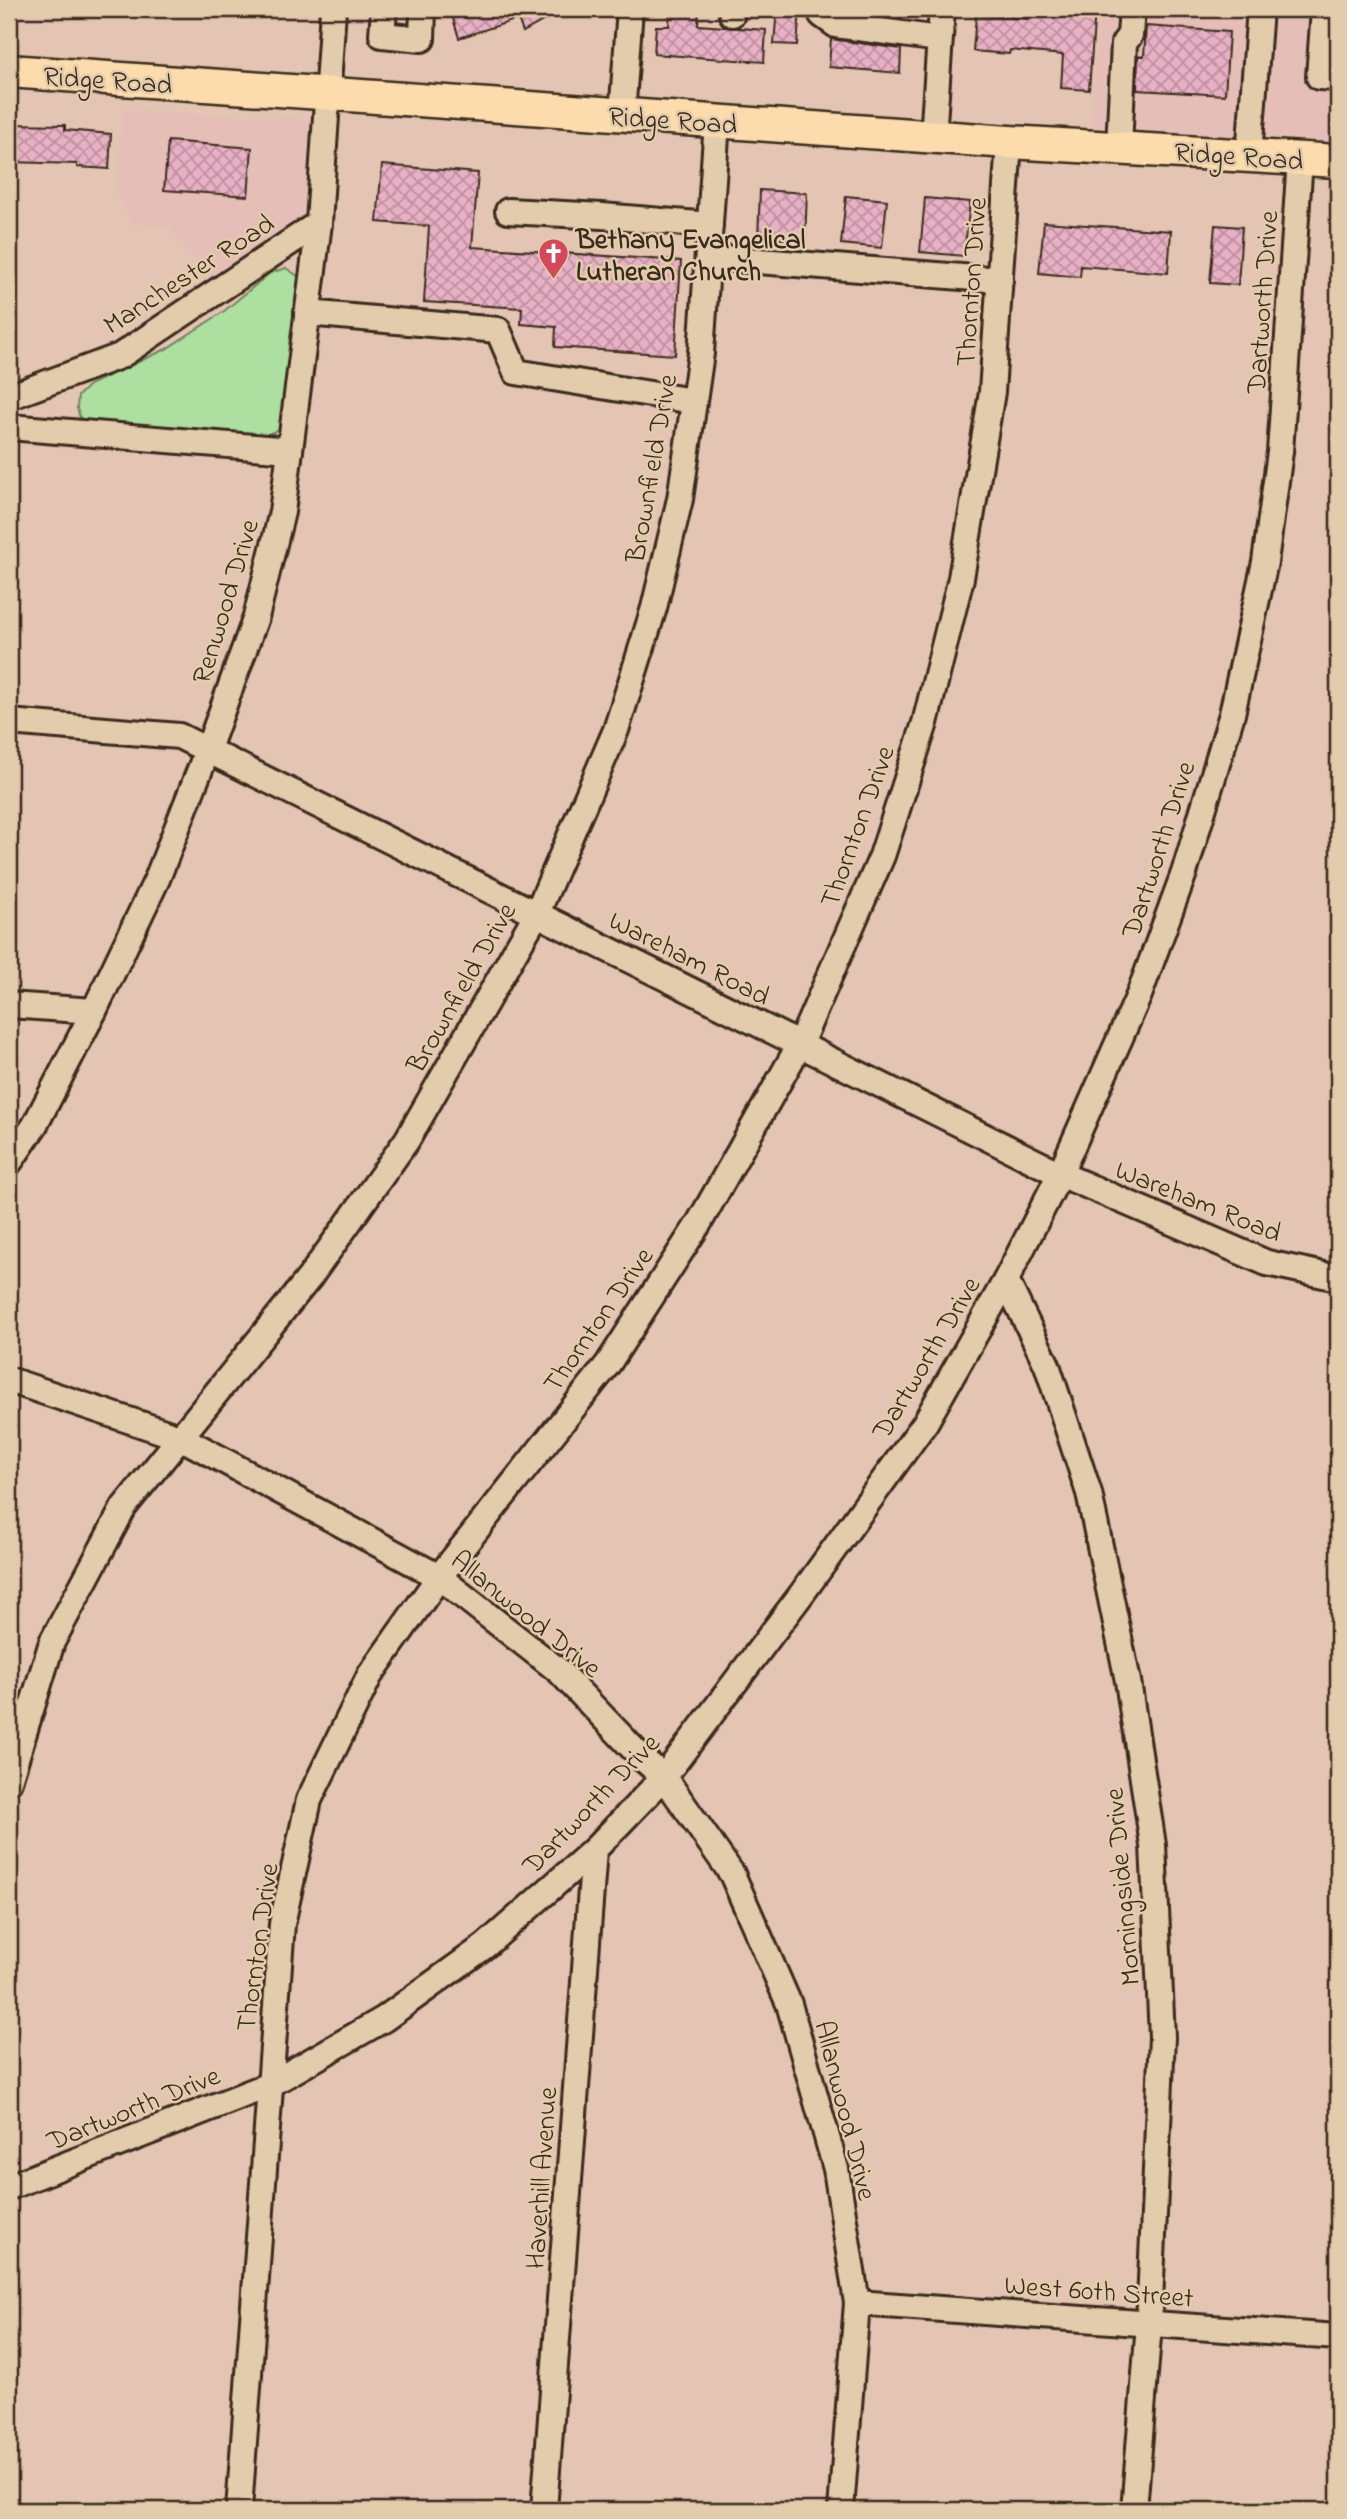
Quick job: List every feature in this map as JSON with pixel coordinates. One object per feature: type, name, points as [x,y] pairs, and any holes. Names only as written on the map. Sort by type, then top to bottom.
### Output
[{"type":"main road","name":"Ridge Road","points":[[9,71],[933,137],[1338,161]]},
{"type":"street","name":"Renwood Drive","points":[[9,1163],[35,1125],[94,1011],[157,879],[256,617],[282,512],[290,450],[318,223],[333,9]]},
{"type":"street","points":[[384,9],[382,35],[422,39],[423,9]]},
{"type":"street","points":[[622,115],[630,9]]},
{"type":"street","points":[[822,9],[822,15],[836,25],[939,39]]},
{"type":"street","points":[[933,137],[942,9]]},
{"type":"street","points":[[1119,148],[1126,93],[1124,43],[1132,45],[1132,9]]},
{"type":"street","points":[[1249,155],[1260,9]]},
{"type":"street","points":[[1324,9],[1319,77],[1338,78]]},
{"type":"street","name":"Brownfield Drive","points":[[9,1781],[52,1642],[124,1507],[310,1277],[407,1140],[537,913],[616,730],[654,608],[680,499],[701,353],[717,122]]},
{"type":"street","name":"Thornton Drive","points":[[239,2510],[282,1924],[309,1800],[370,1675],[439,1577],[608,1364],[699,1223],[799,1046],[882,856],[925,723],[965,551],[992,392],[1009,142]]},
{"type":"street","name":"Dartworth Drive","points":[[9,2188],[269,2085],[384,2019],[485,1946],[594,1850],[664,1777],[925,1423],[1006,1280],[1060,1174],[1148,971],[1184,873],[1232,714],[1265,562],[1280,452],[1300,159]]},
{"type":"street","points":[[508,211],[710,225]]},
{"type":"street","name":"Manchester Road","points":[[9,397],[120,356],[318,223]]},
{"type":"street","points":[[708,257],[1000,280]]},
{"type":"street","points":[[307,313],[498,330],[516,372],[693,401]]},
{"type":"street","points":[[9,427],[290,450]]},
{"type":"street","name":"Wareham Road","points":[[9,722],[179,736],[1060,1174],[1267,1263],[1338,1278]]},
{"type":"street","points":[[9,1005],[94,1011]]},
{"type":"street","name":"Morningside Drive","points":[[1006,1280],[1047,1365],[1089,1493],[1128,1681],[1153,1845],[1161,2037],[1149,2324],[1134,2510]]},
{"type":"street","name":"Allanwood Drive","points":[[9,1380],[182,1438],[439,1577],[559,1671],[664,1777],[732,1874],[789,2004],[836,2169],[856,2303],[841,2510]]},
{"type":"street","name":"Haverhill Avenue","points":[[544,2510],[594,1850]]},
{"type":"street","name":"West 60th Street","points":[[856,2303],[1338,2337]]},
{"type":"shaded area","points":[[1099,9],[1338,9],[1338,154],[1090,137]]},
{"type":"shaded area","points":[[123,110],[317,120],[309,218],[213,286],[169,225],[132,224],[117,193]]},
{"type":"green space","points":[[286,268],[298,276],[302,293],[282,428],[264,436],[91,423],[80,418],[78,396],[89,385],[166,349],[223,312],[270,273]]},
{"type":"building","points":[[450,9],[564,9],[523,32],[518,19],[459,38]]},
{"type":"building","points":[[670,9],[699,9],[698,25],[766,30],[764,62],[654,54],[656,26],[669,26]]},
{"type":"building","points":[[777,9],[800,9],[797,45],[774,44]]},
{"type":"building","points":[[874,9],[902,9],[902,19],[874,15]]},
{"type":"building","points":[[1067,9],[1095,9],[1089,90],[1061,88],[1063,55],[1010,50],[1009,54],[973,51],[976,15],[1029,19],[1030,12],[1066,15]]},
{"type":"building","points":[[1146,26],[1229,32],[1225,95],[1137,90],[1138,56],[1144,56]]},
{"type":"building","points":[[831,39],[901,49],[900,73],[829,67]]},
{"type":"building","points":[[9,124],[65,125],[65,130],[111,134],[109,169],[77,167],[77,164],[9,162]]},
{"type":"building","points":[[168,141],[252,148],[248,196],[164,190]]},
{"type":"building","name":"Bethany Evangelical Lutheran Church","points":[[382,165],[478,173],[472,247],[681,261],[675,355],[555,347],[556,327],[521,324],[522,308],[424,302],[429,226],[377,222]]},
{"type":"building","points":[[760,190],[807,193],[805,240],[758,238]]},
{"type":"building","points":[[846,196],[887,200],[882,248],[841,244]]},
{"type":"building","points":[[925,198],[970,202],[964,256],[920,252]]},
{"type":"building","points":[[1044,222],[1171,231],[1168,273],[1081,266],[1080,277],[1039,273]]},
{"type":"building","points":[[1215,225],[1242,227],[1238,285],[1210,283]]},
{"type":"place","name":"Bethany Evangelical Lutheran Church","points":[[553,281]]}]
